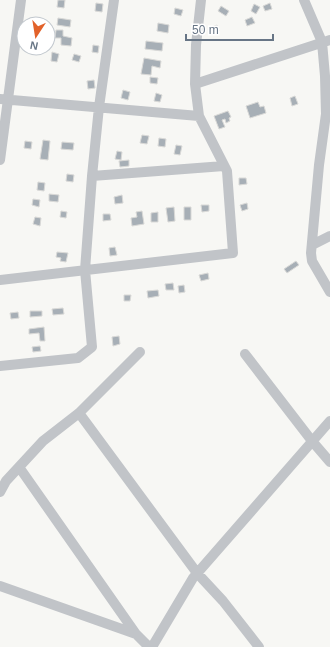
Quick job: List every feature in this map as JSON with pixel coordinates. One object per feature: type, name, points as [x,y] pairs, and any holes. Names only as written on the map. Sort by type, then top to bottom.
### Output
[{"type":"street","points":[[0,160],[4,99],[21,0]]},
{"type":"street","points":[[0,366],[78,358],[92,347],[85,270],[99,107],[114,0]]},
{"type":"street","points":[[0,280],[233,252],[227,171],[199,116],[194,84],[196,45],[201,0]]},
{"type":"street","points":[[304,0],[326,41],[326,114],[319,165],[311,253],[312,261],[330,292]]},
{"type":"street","points":[[194,84],[326,41]]},
{"type":"street","points":[[4,99],[199,116]]},
{"type":"street","points":[[92,176],[224,166]]},
{"type":"street","points":[[312,245],[330,236]]},
{"type":"street","points":[[0,492],[6,481],[43,442],[79,413],[140,352]]},
{"type":"street","points":[[245,354],[330,462]]},
{"type":"street","points":[[79,413],[197,573],[223,601],[259,647]]},
{"type":"street","points":[[19,467],[136,634],[150,647],[193,578],[330,421]]},
{"type":"street","points":[[0,586],[136,634]]},
{"type":"building","points":[[58,0],[65,0],[64,8],[57,7]]},
{"type":"building","points":[[96,3],[103,4],[102,12],[95,11]]},
{"type":"building","points":[[270,3],[272,9],[265,11],[263,6]]},
{"type":"building","points":[[254,4],[260,7],[256,14],[251,11]]},
{"type":"building","points":[[221,6],[229,11],[226,16],[218,11]]},
{"type":"building","points":[[175,8],[183,10],[181,16],[174,14]]},
{"type":"building","points":[[252,17],[255,23],[247,26],[245,20]]},
{"type":"building","points":[[58,18],[71,20],[70,27],[57,25]]},
{"type":"building","points":[[158,23],[169,25],[168,33],[157,31]]},
{"type":"building","points":[[217,25],[219,31],[213,34],[211,28]]},
{"type":"building","points":[[56,30],[63,30],[63,36],[72,38],[71,46],[61,45],[61,38],[56,38]]},
{"type":"building","points":[[146,41],[163,43],[162,51],[145,49]]},
{"type":"building","points":[[93,45],[99,46],[98,53],[92,52]]},
{"type":"building","points":[[56,53],[59,54],[57,62],[51,61],[52,56],[56,56]]},
{"type":"building","points":[[74,54],[81,56],[79,62],[72,60]]},
{"type":"building","points":[[144,58],[161,61],[160,68],[152,66],[151,75],[141,74]]},
{"type":"building","points":[[150,77],[158,78],[157,84],[150,83]]},
{"type":"building","points":[[94,80],[95,88],[88,89],[87,81]]},
{"type":"building","points":[[123,90],[130,92],[128,100],[121,98]]},
{"type":"building","points":[[156,93],[162,95],[160,102],[154,101]]},
{"type":"building","points":[[295,96],[298,104],[292,106],[290,98]]},
{"type":"building","points":[[258,102],[260,107],[264,106],[266,113],[250,118],[246,106]]},
{"type":"building","points":[[228,111],[231,117],[229,118],[230,121],[226,123],[225,119],[222,120],[225,127],[219,129],[214,116]]},
{"type":"building","points":[[142,135],[149,136],[147,144],[140,143]]},
{"type":"building","points":[[159,138],[166,139],[165,147],[158,146]]},
{"type":"building","points":[[43,140],[50,141],[48,160],[40,159]]},
{"type":"building","points":[[25,141],[32,142],[31,149],[24,148]]},
{"type":"building","points":[[62,142],[74,143],[73,150],[61,149]]},
{"type":"building","points":[[176,145],[182,146],[180,155],[174,154]]},
{"type":"building","points":[[117,151],[122,152],[121,160],[115,159]]},
{"type":"building","points":[[129,160],[129,166],[120,167],[119,161]]},
{"type":"building","points":[[67,174],[74,175],[73,182],[66,181]]},
{"type":"building","points":[[239,178],[246,178],[247,184],[239,185]]},
{"type":"building","points":[[38,182],[45,183],[44,191],[37,190]]},
{"type":"building","points":[[49,194],[59,195],[58,202],[49,201]]},
{"type":"building","points":[[122,195],[123,203],[115,204],[114,197]]},
{"type":"building","points":[[33,199],[40,200],[39,207],[32,205]]},
{"type":"building","points":[[247,203],[248,209],[242,211],[240,205]]},
{"type":"building","points":[[201,205],[209,205],[209,211],[202,212]]},
{"type":"building","points":[[174,207],[175,221],[168,222],[166,208]]},
{"type":"building","points":[[184,207],[191,207],[191,220],[184,220]]},
{"type":"building","points":[[61,211],[67,212],[66,218],[60,217]]},
{"type":"building","points":[[142,211],[144,224],[132,226],[131,218],[137,217],[136,212]]},
{"type":"building","points":[[158,212],[158,222],[151,222],[151,213]]},
{"type":"building","points":[[103,214],[110,214],[111,220],[103,221]]},
{"type":"building","points":[[35,217],[41,218],[40,226],[33,224]]},
{"type":"building","points":[[115,247],[117,255],[110,256],[109,248]]},
{"type":"building","points":[[57,252],[68,253],[66,262],[60,261],[61,258],[56,257]]},
{"type":"building","points":[[296,261],[299,265],[287,273],[284,269]]},
{"type":"building","points":[[208,273],[209,279],[201,281],[199,275]]},
{"type":"building","points":[[173,283],[174,290],[166,290],[165,284]]},
{"type":"building","points":[[184,285],[185,292],[179,293],[178,286]]},
{"type":"building","points":[[158,290],[159,296],[148,298],[147,291]]},
{"type":"building","points":[[124,295],[131,295],[130,301],[124,301]]},
{"type":"building","points":[[63,308],[64,314],[53,315],[52,309]]},
{"type":"building","points":[[30,311],[42,311],[42,316],[30,317]]},
{"type":"building","points":[[18,312],[19,318],[11,319],[10,313]]},
{"type":"building","points":[[44,327],[45,341],[40,341],[39,333],[29,334],[29,329]]},
{"type":"building","points":[[119,336],[120,344],[113,346],[112,337]]},
{"type":"building","points":[[40,346],[41,351],[33,352],[32,347]]}]
